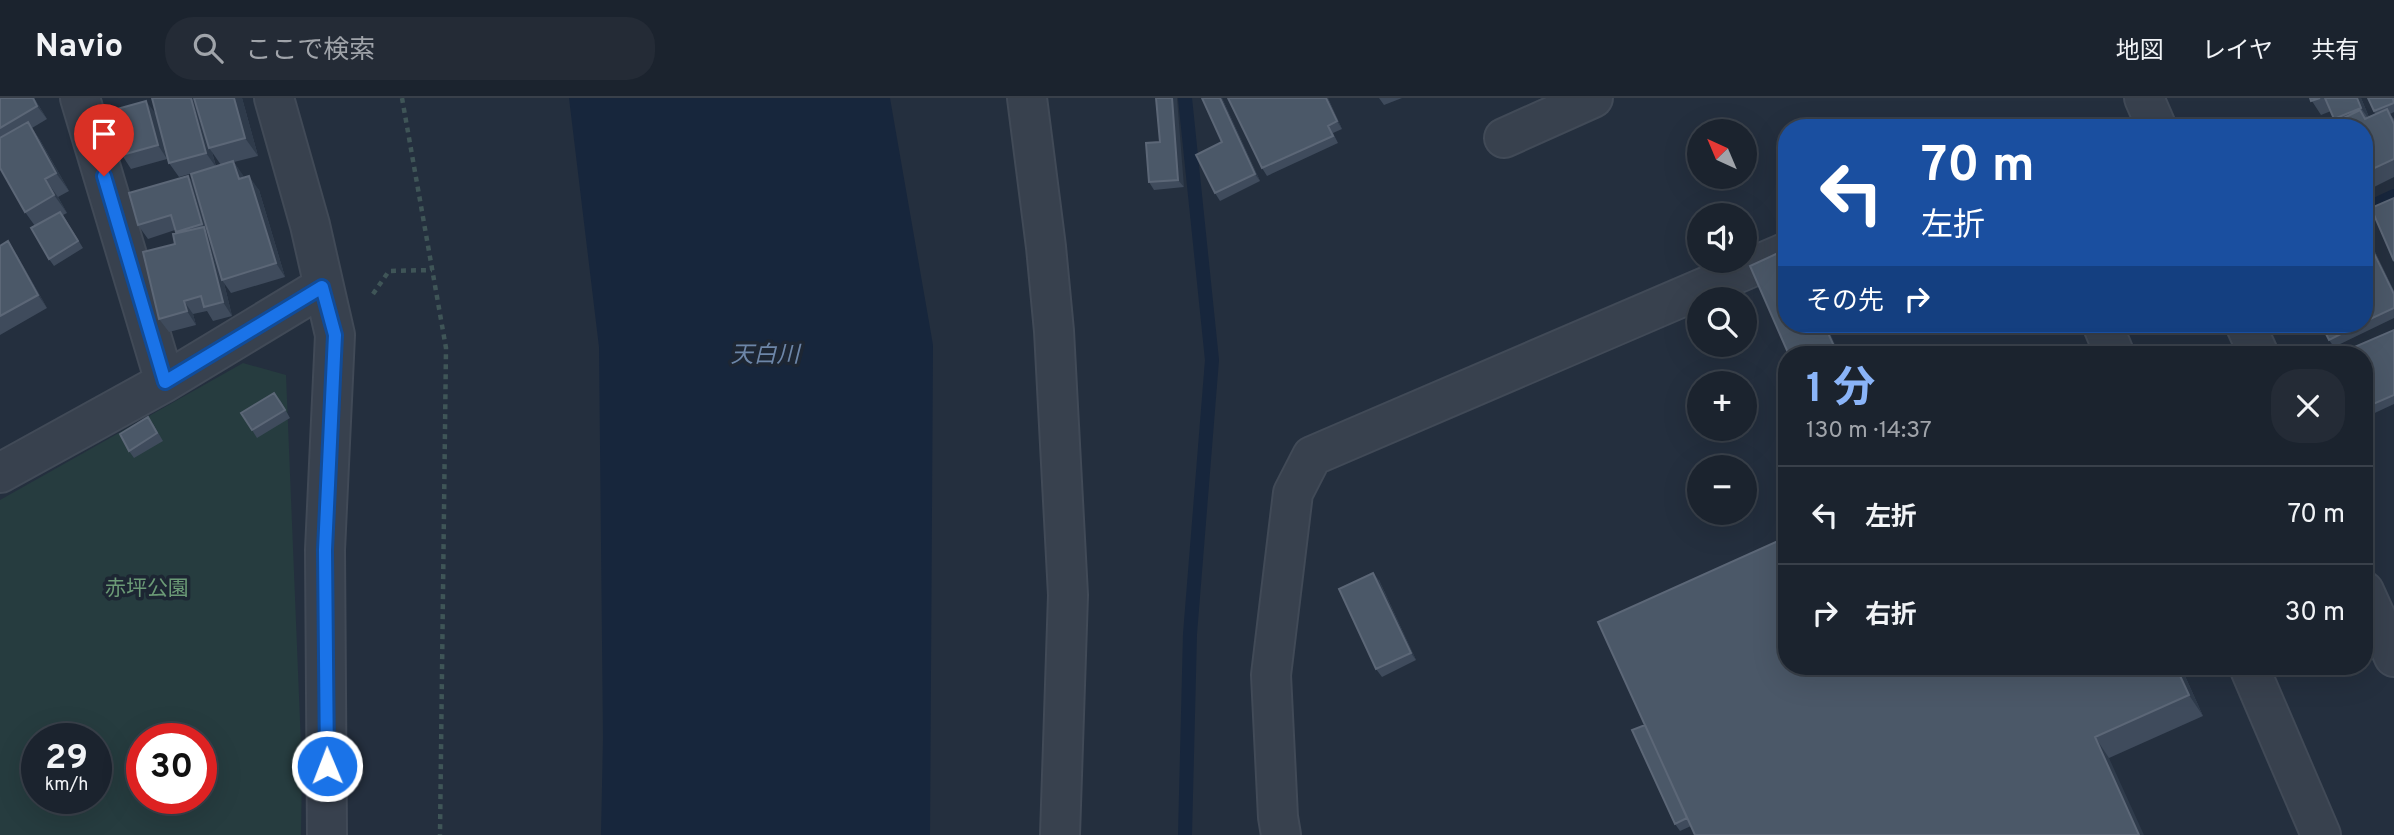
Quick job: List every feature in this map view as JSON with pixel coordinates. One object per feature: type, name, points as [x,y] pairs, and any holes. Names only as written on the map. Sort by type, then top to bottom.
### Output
[{"type":"street","points":[[80,98],[165,382]]},
{"type":"street","points":[[274,98],[310,225],[335,335],[325,550],[327,835]]},
{"type":"street","points":[[1027,98],[1054,331],[1068,595],[1060,835]]},
{"type":"street","points":[[1504,138],[1593,98]]},
{"type":"street","points":[[2144,98],[2153,119]]},
{"type":"street","points":[[1281,835],[1271,675],[1293,493],[1312,456],[1778,256]]},
{"type":"street","points":[[0,473],[165,382],[322,287]]},
{"type":"street","points":[[2373,610],[2393,653]]},
{"type":"street","points":[[2252,675],[2322,835]]},
{"type":"path","points":[[402,98],[446,348],[440,835]]},
{"type":"path","points":[[335,335],[360,312],[389,271],[432,270]]},
{"type":"green space","name":"赤坪公園","points":[[243,363],[286,375],[302,770],[301,835],[0,835],[0,500]]},
{"type":"water","name":"天白川","points":[[569,98],[890,98],[933,345],[930,835],[601,835],[603,738],[599,347]]},
{"type":"building","points":[[0,98],[33,98],[37,106],[0,128]]},
{"type":"building","points":[[152,98],[191,98],[206,153],[169,163]]},
{"type":"building","points":[[194,98],[234,98],[245,138],[209,148]]},
{"type":"building","points":[[1156,98],[1172,98],[1178,180],[1149,182],[1146,143],[1160,142]]},
{"type":"building","points":[[1202,98],[1220,98],[1255,174],[1215,193],[1196,155],[1222,142]]},
{"type":"building","points":[[1228,98],[1326,98],[1337,121],[1328,126],[1333,136],[1262,168]]},
{"type":"building","points":[[2325,98],[2357,98],[2361,108],[2334,119]]},
{"type":"building","points":[[2368,98],[2394,98],[2394,103],[2374,111]]},
{"type":"building","points":[[146,101],[158,145],[122,155],[110,111]]},
{"type":"building","points":[[2387,109],[2394,124],[2394,159],[2373,169],[2373,119],[2365,119]]},
{"type":"building","points":[[2360,110],[2365,119],[2341,119]]},
{"type":"building","points":[[28,122],[56,173],[45,179],[54,195],[25,212],[0,168],[0,138]]},
{"type":"building","points":[[233,161],[239,179],[249,176],[276,263],[222,280],[191,174]]},
{"type":"building","points":[[188,176],[202,224],[176,232],[171,215],[138,225],[129,193]]},
{"type":"building","points":[[2394,198],[2394,261],[2373,213],[2373,207]]},
{"type":"building","points":[[60,212],[78,241],[49,259],[31,228]]},
{"type":"building","points":[[204,227],[223,302],[204,307],[201,296],[184,301],[187,311],[159,319],[143,252],[175,244],[173,234]]},
{"type":"building","points":[[8,241],[38,295],[0,316],[0,246]]},
{"type":"building","points":[[2373,251],[2394,294],[2394,308],[2373,318]]},
{"type":"building","points":[[1778,253],[1778,330],[1753,273],[1757,273],[1757,263]]},
{"type":"building","points":[[2394,330],[2394,395],[2373,404],[2373,346],[2357,346]]},
{"type":"building","points":[[1779,333],[1828,333],[1834,346],[1785,346]]},
{"type":"building","points":[[2326,333],[2343,333],[2329,340]]},
{"type":"building","points":[[274,393],[285,410],[252,430],[241,413]]},
{"type":"building","points":[[148,417],[157,433],[129,451],[120,434]]},
{"type":"building","points":[[1778,541],[1778,675],[2180,675],[2189,695],[2095,737],[2139,835],[1695,835],[1598,622]]},
{"type":"building","points":[[1373,573],[1411,653],[1376,669],[1339,589]]},
{"type":"building","points":[[1645,725],[1687,818],[1675,824],[1632,730]]},
{"type":"waterway","points":[[1185,98],[1212,360],[1190,634],[1185,835]]},
{"type":"waterway","points":[[2373,206],[2394,196]]},
{"type":"route","points":[[104,176],[165,382],[322,287],[335,335],[325,550],[327,766]]}]
